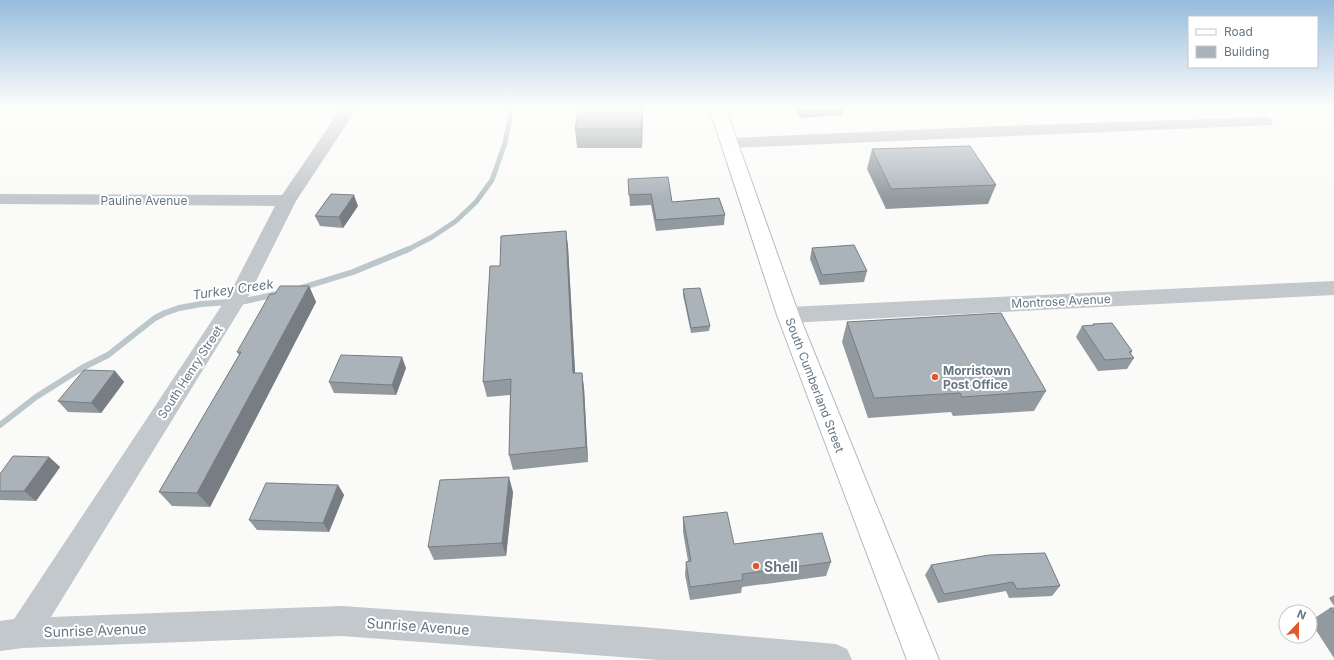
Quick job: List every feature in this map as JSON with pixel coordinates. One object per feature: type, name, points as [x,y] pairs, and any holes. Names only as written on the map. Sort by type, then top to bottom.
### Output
[{"type":"main road","name":"South Cumberland Street","points":[[729,138],[788,315],[923,660]]},
{"type":"street","name":"South Henry Street","points":[[12,635],[239,295],[287,201],[329,138]]},
{"type":"street","points":[[731,143],[848,138]]},
{"type":"street","name":"Pauline Avenue","points":[[0,199],[287,201]]},
{"type":"street","name":"Montrose Avenue","points":[[788,315],[1334,288]]},
{"type":"street","name":"Sunrise Avenue","points":[[12,635],[342,621],[645,652],[836,660]]},
{"type":"building","points":[[970,146],[996,185],[891,189],[872,149]]},
{"type":"building","points":[[668,177],[672,202],[719,198],[725,215],[656,220],[651,194],[629,195],[628,179]]},
{"type":"building","points":[[331,194],[354,195],[339,217],[315,216]]},
{"type":"building","points":[[566,231],[573,373],[582,373],[586,447],[509,455],[511,379],[483,382],[490,266],[500,266],[501,236]]},
{"type":"building","points":[[854,245],[867,271],[822,275],[812,248]]},
{"type":"building","points":[[280,286],[309,286],[197,493],[159,492],[241,352],[237,352],[270,294],[275,294]]},
{"type":"building","points":[[700,288],[710,326],[691,328],[683,289]]},
{"type":"building","name":"Morristown Post Office","points":[[1001,313],[1046,391],[962,397],[960,393],[874,398],[847,322]]},
{"type":"building","points":[[1112,323],[1132,351],[1129,352],[1134,358],[1105,360],[1082,326]]},
{"type":"building","points":[[341,355],[402,357],[392,385],[329,382]]},
{"type":"building","points":[[84,370],[115,371],[91,403],[58,401]]},
{"type":"building","points":[[13,456],[49,457],[24,491],[0,491],[0,474]]},
{"type":"building","points":[[509,477],[502,543],[428,547],[440,480]]},
{"type":"building","points":[[266,483],[338,485],[323,523],[249,520]]},
{"type":"building","name":"Shell","points":[[727,512],[734,544],[822,533],[831,562],[742,574],[743,580],[690,587],[686,562],[691,561],[683,517]]},
{"type":"building","points":[[1045,553],[1060,586],[1017,589],[1013,582],[944,594],[931,565],[989,555]]},
{"type":"waterway","name":"Turkey Creek","points":[[409,249],[432,237],[456,221],[476,202],[492,180],[506,138]]},
{"type":"waterway","name":"Turkey Creek","points":[[301,288],[353,272],[409,249]]},
{"type":"waterway","name":"Turkey Creek","points":[[0,425],[36,397],[82,368],[108,355],[155,318],[165,313],[179,308],[201,304],[245,301],[277,294]]},
{"type":"place","name":"Morristown Post Office","points":[[935,377]]},
{"type":"place","name":"Shell","points":[[756,566]]}]
